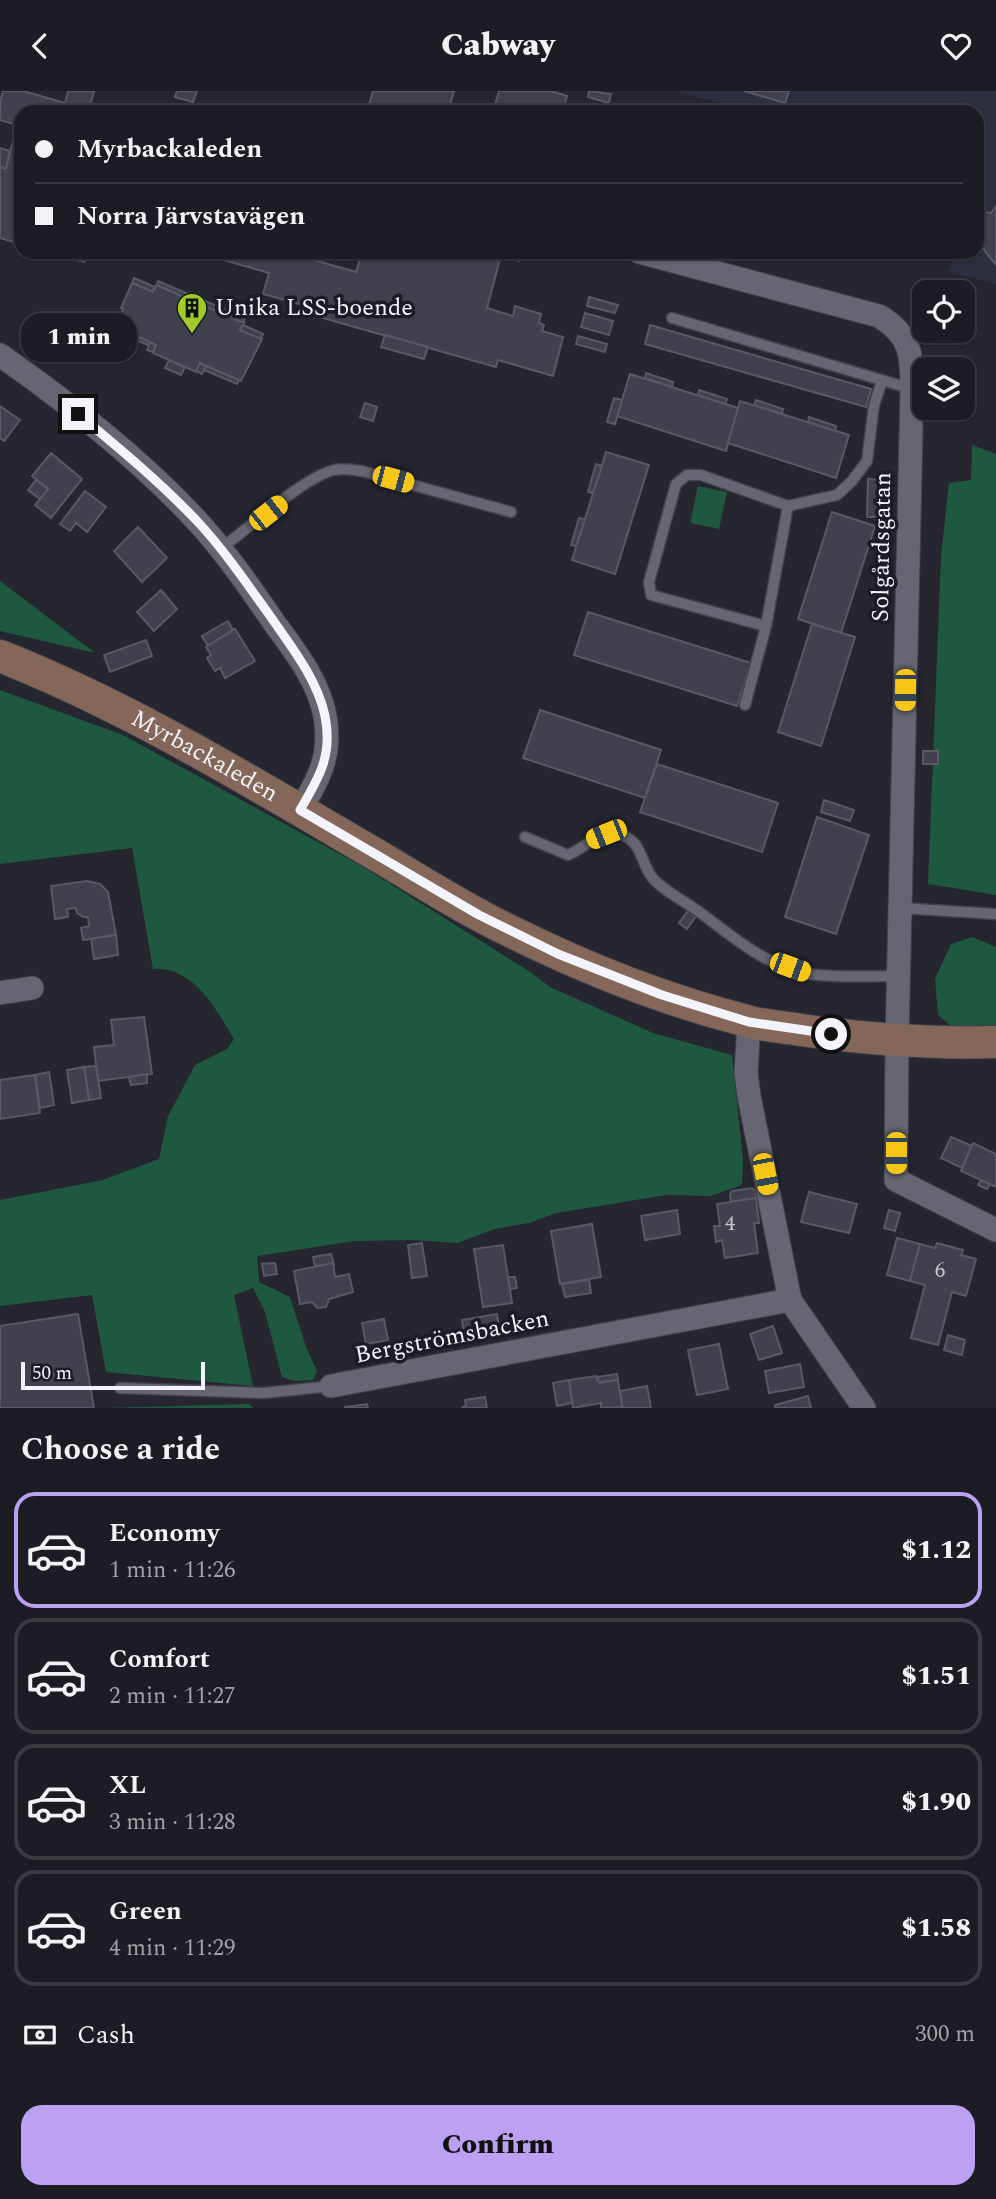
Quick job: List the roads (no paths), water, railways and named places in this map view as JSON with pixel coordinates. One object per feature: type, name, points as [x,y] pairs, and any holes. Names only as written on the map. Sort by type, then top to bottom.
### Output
[{"type":"street","name":"Solgårdsgatan","points":[[665,259],[879,316],[905,338],[912,362]]},
{"type":"street","points":[[0,355],[41,384],[133,459],[199,523],[295,651],[317,691],[325,715],[326,756],[319,778],[300,810]]},
{"type":"street","name":"Solgårdsgatan","points":[[912,389],[896,1180],[996,1230]]},
{"type":"street","name":"Myrbackaleden","points":[[0,656],[63,681],[140,719],[506,930],[558,954],[662,995],[749,1022],[831,1034],[897,1040],[996,1042]]},
{"type":"street","points":[[0,993],[32,988]]},
{"type":"street","points":[[749,1022],[746,1073],[749,1096],[790,1300],[864,1408]]},
{"type":"street","name":"Bergströmsbacken","points":[[331,1387],[790,1300]]},
{"type":"lane","points":[[672,318],[912,389]]},
{"type":"lane","points":[[766,626],[651,594],[649,582],[676,484],[687,475],[701,475],[789,506],[837,495],[867,461],[874,405],[882,381]]},
{"type":"lane","points":[[220,549],[310,480],[345,468],[511,512]]},
{"type":"lane","points":[[745,705],[766,626],[789,506]]},
{"type":"lane","points":[[525,837],[568,855],[578,851],[588,841],[606,834],[623,835],[639,848],[651,877],[748,949],[808,974],[899,976]]},
{"type":"lane","points":[[900,908],[996,914]]},
{"type":"lane","name":"Bergströmsbacken","points":[[120,1388],[264,1393],[331,1387]]},
{"type":"place","name":"Unika LSS-boende","points":[[192,335]]}]
